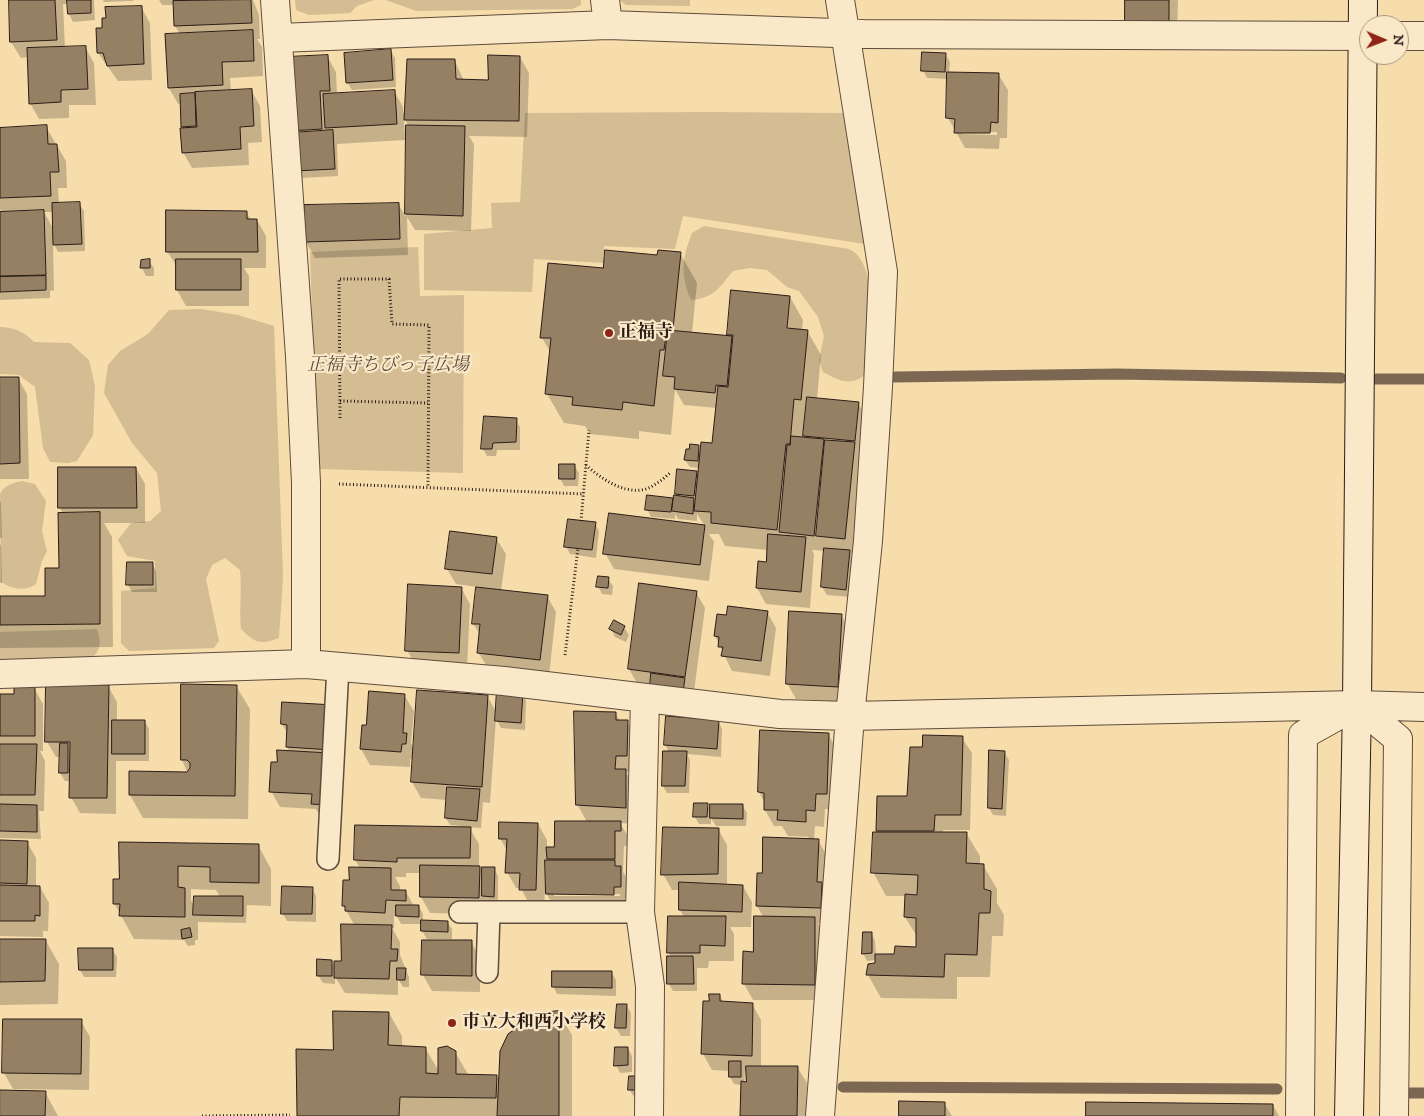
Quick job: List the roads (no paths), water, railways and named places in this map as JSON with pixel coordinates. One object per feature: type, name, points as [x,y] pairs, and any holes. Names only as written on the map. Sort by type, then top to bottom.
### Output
[{"type":"street","points":[[275,0],[279,38],[306,483],[306,664]]},
{"type":"street","points":[[820,1116],[850,716],[868,541],[883,272],[840,0]]},
{"type":"street","points":[[1364,0],[1365,15]]},
{"type":"street","points":[[279,38],[606,13],[844,34],[1359,36]]},
{"type":"street","points":[[1409,36],[1424,36]]},
{"type":"street","points":[[1349,1116],[1357,705],[1366,65]]},
{"type":"street","points":[[0,674],[306,664],[561,688],[780,714],[850,716],[1357,705],[1424,707]]},
{"type":"street","points":[[645,698],[640,912],[650,986],[649,1116]]},
{"type":"street","points":[[1300,1116],[1304,735],[1357,705]]},
{"type":"street","points":[[1357,705],[1398,739],[1394,1116]]},
{"type":"lane","points":[[328,860],[338,666]]},
{"type":"lane","points":[[460,912],[640,912]]},
{"type":"lane","points":[[487,972],[489,912]]},
{"type":"waterway","points":[[895,377],[1117,374],[1341,378]]},
{"type":"waterway","points":[[1376,379],[1424,379]]},
{"type":"waterway","points":[[843,1087],[1277,1089]]},
{"type":"waterway","points":[[1408,1093],[1424,1093]]},
{"type":"place","name":"正福寺","points":[[609,333]]},
{"type":"place","name":"市立大和西小学校","points":[[452,1023]]},
{"type":"park label","name":"正福寺ちびっ子広場","points":[[388,366]]}]
